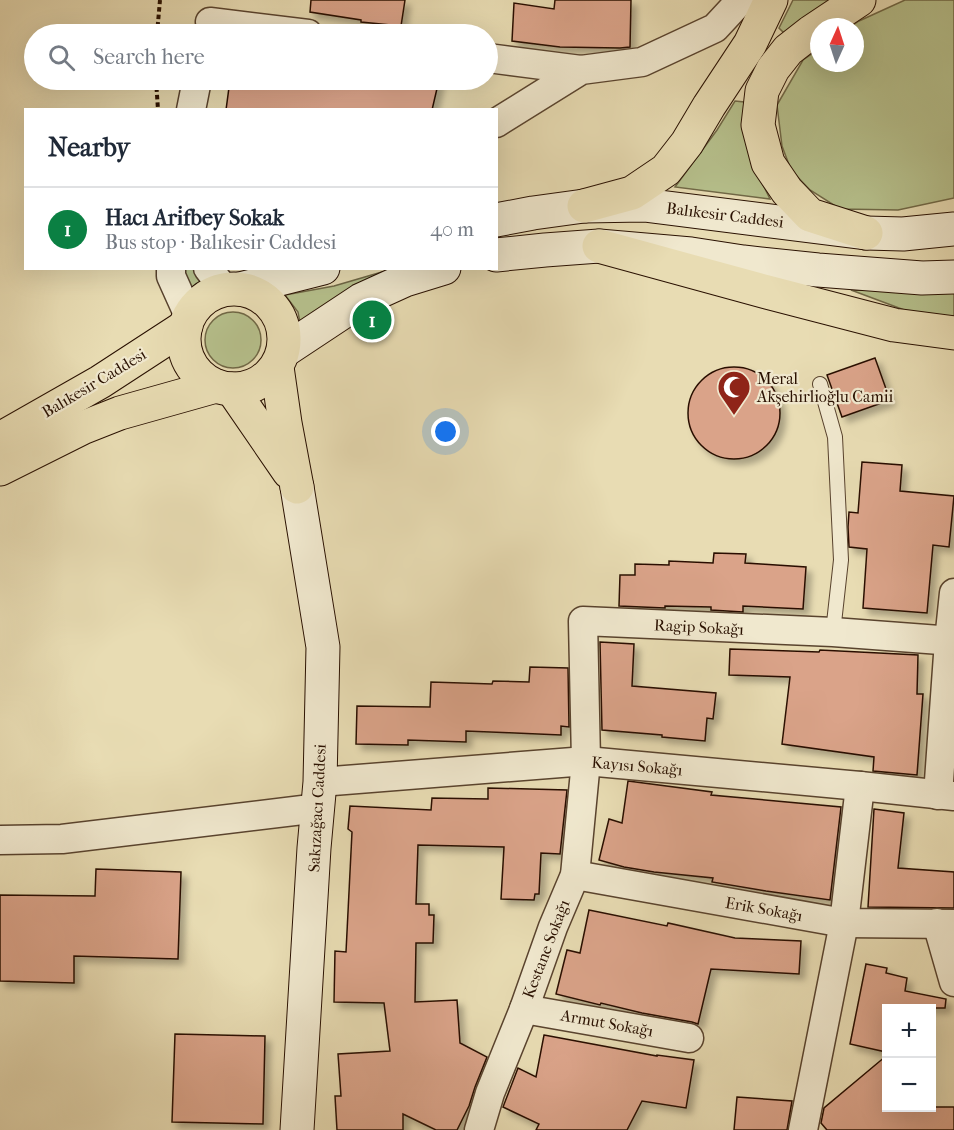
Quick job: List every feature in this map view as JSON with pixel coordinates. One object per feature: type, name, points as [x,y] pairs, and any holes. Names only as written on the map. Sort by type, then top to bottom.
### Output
[{"type":"main road","points":[[584,206],[632,194],[666,170],[687,143],[750,44],[771,0]]},
{"type":"main road","points":[[859,0],[788,50],[773,69],[762,92],[758,125],[768,163],[788,191],[810,215],[866,233]]},
{"type":"main road","name":"Balıkesir Caddesi","points":[[498,220],[584,206],[644,205],[866,233],[903,234],[954,229]]},
{"type":"main road","points":[[498,255],[599,246],[691,254],[818,270],[912,277],[954,277]]},
{"type":"main road","points":[[599,246],[894,325],[954,333]]},
{"type":"main road","points":[[309,270],[224,282],[196,305],[184,334],[185,351],[191,365],[202,378],[224,388],[249,387],[264,380],[280,359],[361,300],[405,280],[438,270]]},
{"type":"main road","points":[[224,282],[255,293],[270,303],[280,317],[285,334],[280,359],[285,423],[297,487]]},
{"type":"main road","name":"Balıkesir Caddesi","points":[[0,439],[100,382],[188,321]]},
{"type":"main road","points":[[224,388],[284,464],[297,487]]},
{"type":"main road","name":"Balıkesir Caddesi","points":[[0,469],[82,428],[120,413],[224,388]]},
{"type":"main road","name":"Sakızağacı Caddesi","points":[[297,487],[322,647],[319,795],[297,1130]]},
{"type":"street","points":[[498,59],[581,70],[642,62],[715,28],[741,0]]},
{"type":"street","points":[[210,19],[243,24]]},
{"type":"street","points":[[498,122],[581,70]]},
{"type":"street","points":[[191,108],[195,90]]},
{"type":"street","points":[[171,270],[171,276],[188,321]]},
{"type":"street","points":[[946,796],[954,592]]},
{"type":"street","name":"Ragip Sokağı","points":[[586,761],[584,621],[833,632],[952,641]]},
{"type":"street","name":"Kayısı Sokağı","points":[[0,840],[62,839],[319,795],[586,761],[946,796]]},
{"type":"street","name":"Kestane Sokağı","points":[[479,1130],[490,1093],[575,875],[586,761]]},
{"type":"street","points":[[803,1130],[844,923],[860,786]]},
{"type":"street","name":"Erik Sokağı","points":[[575,875],[844,923],[946,924]]},
{"type":"street","points":[[946,924],[954,982]]},
{"type":"street","name":"Armut Sokağı","points":[[524,1009],[689,1038]]},
{"type":"lane","points":[[820,384],[835,437],[841,560],[833,632]]},
{"type":"path","points":[[158,24],[160,0]]},
{"type":"path","points":[[157,90],[158,108]]},
{"type":"green space","points":[[793,0],[831,0],[785,34],[779,28]]},
{"type":"green space","points":[[905,0],[954,0],[954,198],[898,210],[840,209],[810,190],[791,170],[782,146],[777,105],[803,60],[810,55],[810,72],[864,72],[864,19]]},
{"type":"green space","points":[[735,101],[744,102],[750,158],[770,199],[675,187],[717,130]]},
{"type":"green space","points":[[181,270],[199,270],[208,278],[184,294]]},
{"type":"green space","points":[[382,272],[383,276],[301,328],[298,312],[285,295],[334,286]]},
{"type":"green space","points":[[851,290],[954,291],[954,319],[907,311]]},
{"type":"green space","points":[[233,312],[244,314],[253,320],[259,329],[261,340],[259,351],[253,360],[244,366],[233,368],[222,366],[213,360],[207,351],[205,340],[207,329],[213,320],[222,314]]},
{"type":"building","points":[[311,0],[405,0],[401,24],[361,22],[361,20],[310,12]]},
{"type":"building","points":[[555,0],[631,0],[630,47],[560,47],[512,41],[514,3],[554,9]]},
{"type":"building","points":[[229,90],[437,90],[432,108],[226,108]]},
{"type":"building","points":[[875,358],[890,400],[842,417],[827,375]]},
{"type":"building","name":"Meral Akşehirlioğlu Camii","points":[[734,367],[752,370],[767,380],[777,395],[780,413],[777,431],[767,446],[752,456],[734,459],[716,456],[701,446],[691,431],[688,413],[691,395],[701,380],[716,370]]},
{"type":"building","points":[[862,462],[902,465],[900,491],[954,496],[949,547],[933,545],[927,613],[863,608],[867,549],[849,547],[848,527],[849,512],[858,513]]},
{"type":"building","points":[[714,553],[746,554],[745,563],[806,567],[803,609],[743,606],[743,612],[711,610],[711,607],[619,606],[620,575],[635,575],[635,564],[669,565],[669,561],[713,563]]},
{"type":"building","points":[[600,642],[634,644],[632,686],[716,693],[713,719],[707,718],[705,741],[602,730]]},
{"type":"building","points":[[730,649],[819,652],[820,650],[918,655],[917,694],[923,694],[917,775],[873,771],[874,757],[782,744],[790,677],[729,675]]},
{"type":"building","points":[[530,667],[568,668],[569,727],[561,726],[561,735],[466,731],[466,742],[408,740],[408,745],[356,744],[357,706],[430,707],[431,682],[492,684],[493,681],[529,682]]},
{"type":"building","points":[[628,781],[712,792],[711,795],[841,807],[830,900],[712,882],[713,878],[624,867],[599,860],[609,819],[622,823]]},
{"type":"building","points":[[488,788],[567,790],[560,854],[541,853],[539,894],[535,894],[534,900],[501,899],[504,847],[418,845],[416,904],[429,904],[429,915],[434,915],[433,943],[416,943],[415,1002],[457,1000],[460,1043],[487,1057],[469,1106],[457,1130],[436,1130],[403,1114],[403,1130],[337,1130],[335,1096],[341,1096],[338,1054],[390,1051],[384,1003],[334,1002],[335,951],[346,952],[352,832],[348,829],[350,806],[431,810],[432,798],[488,799]]},
{"type":"building","points":[[874,809],[904,813],[898,868],[954,872],[954,908],[868,907]]},
{"type":"building","points":[[96,869],[181,872],[178,959],[74,956],[74,983],[0,981],[0,895],[95,896]]},
{"type":"building","points":[[589,910],[667,926],[668,923],[735,938],[801,941],[799,974],[711,969],[698,1024],[556,994],[567,950],[580,953]]},
{"type":"building","points":[[866,964],[887,968],[886,973],[907,978],[905,991],[946,999],[945,1008],[936,1008],[936,1004],[882,1004],[882,1051],[850,1044]]},
{"type":"building","points":[[175,1034],[265,1036],[263,1124],[172,1122]]},
{"type":"building","points":[[544,1035],[657,1056],[694,1060],[686,1108],[642,1101],[627,1130],[536,1130],[539,1124],[503,1107],[518,1068],[536,1077]]},
{"type":"building","points":[[882,1059],[882,1112],[936,1112],[936,1107],[954,1107],[954,1130],[827,1130],[821,1123],[824,1108]]},
{"type":"building","points":[[737,1097],[792,1101],[787,1130],[734,1130]]},
{"type":"place","name":"Hacı Ari̇fbey Sokak","points":[[372,320]]},
{"type":"place","name":"Meral Akşehirlioğlu Camii","points":[[734,416]]}]
